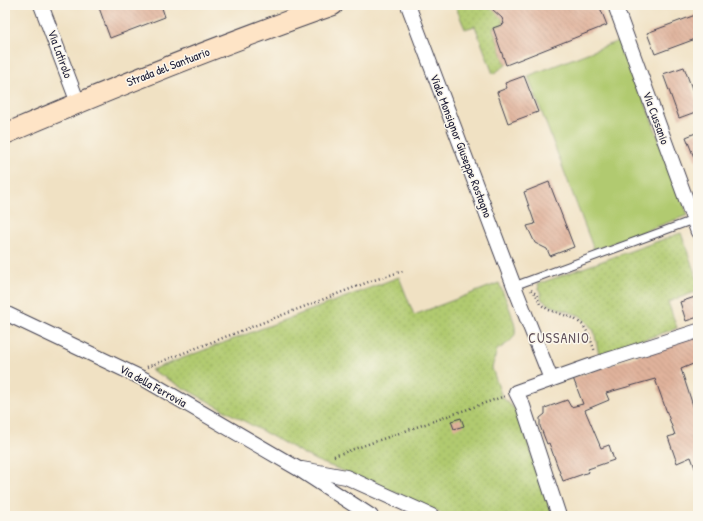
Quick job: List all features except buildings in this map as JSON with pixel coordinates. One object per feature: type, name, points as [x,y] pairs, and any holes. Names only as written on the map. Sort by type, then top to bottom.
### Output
[{"type":"street","name":"Via Latirolo","points":[[41,5],[78,103]]},
{"type":"street","name":"Strada del Santuario","points":[[5,134],[78,103],[276,25],[333,5]]},
{"type":"street","name":"Viale Monsignor Giuseppe Rostagno","points":[[408,5],[551,379]]},
{"type":"street","name":"Via Cussanio","points":[[615,5],[696,226]]},
{"type":"street","name":"Via della Ferrovia","points":[[5,313],[144,379],[297,468],[371,516]]},
{"type":"street","points":[[559,516],[523,406],[516,392],[598,363],[698,331]]},
{"type":"street","name":"Via della Ferrovia","points":[[297,468],[346,477],[432,516]]},
{"type":"lane","points":[[516,290],[696,226]]},
{"type":"path","points":[[134,375],[149,365],[371,281],[403,271]]},
{"type":"path","points":[[516,290],[531,290],[536,294],[540,304],[549,310],[573,318],[583,325],[589,335],[598,363]]},
{"type":"path","points":[[334,456],[516,392]]},
{"type":"green space","points":[[455,5],[490,5],[492,9],[502,18],[504,24],[493,28],[506,65],[493,74],[475,26],[465,29]]},
{"type":"green space","points":[[621,40],[688,215],[594,250],[528,76]]},
{"type":"green space","points":[[681,233],[698,282],[698,291],[668,302],[677,328],[599,355],[594,331],[581,316],[552,306],[542,300],[538,284]]},
{"type":"green space","points":[[399,277],[414,315],[499,283],[507,301],[514,324],[515,334],[510,341],[497,350],[492,368],[502,397],[517,411],[553,516],[448,516],[371,482],[315,460],[151,370]]},
{"type":"district","name":"CUSSANIO","points":[[559,338]]}]
